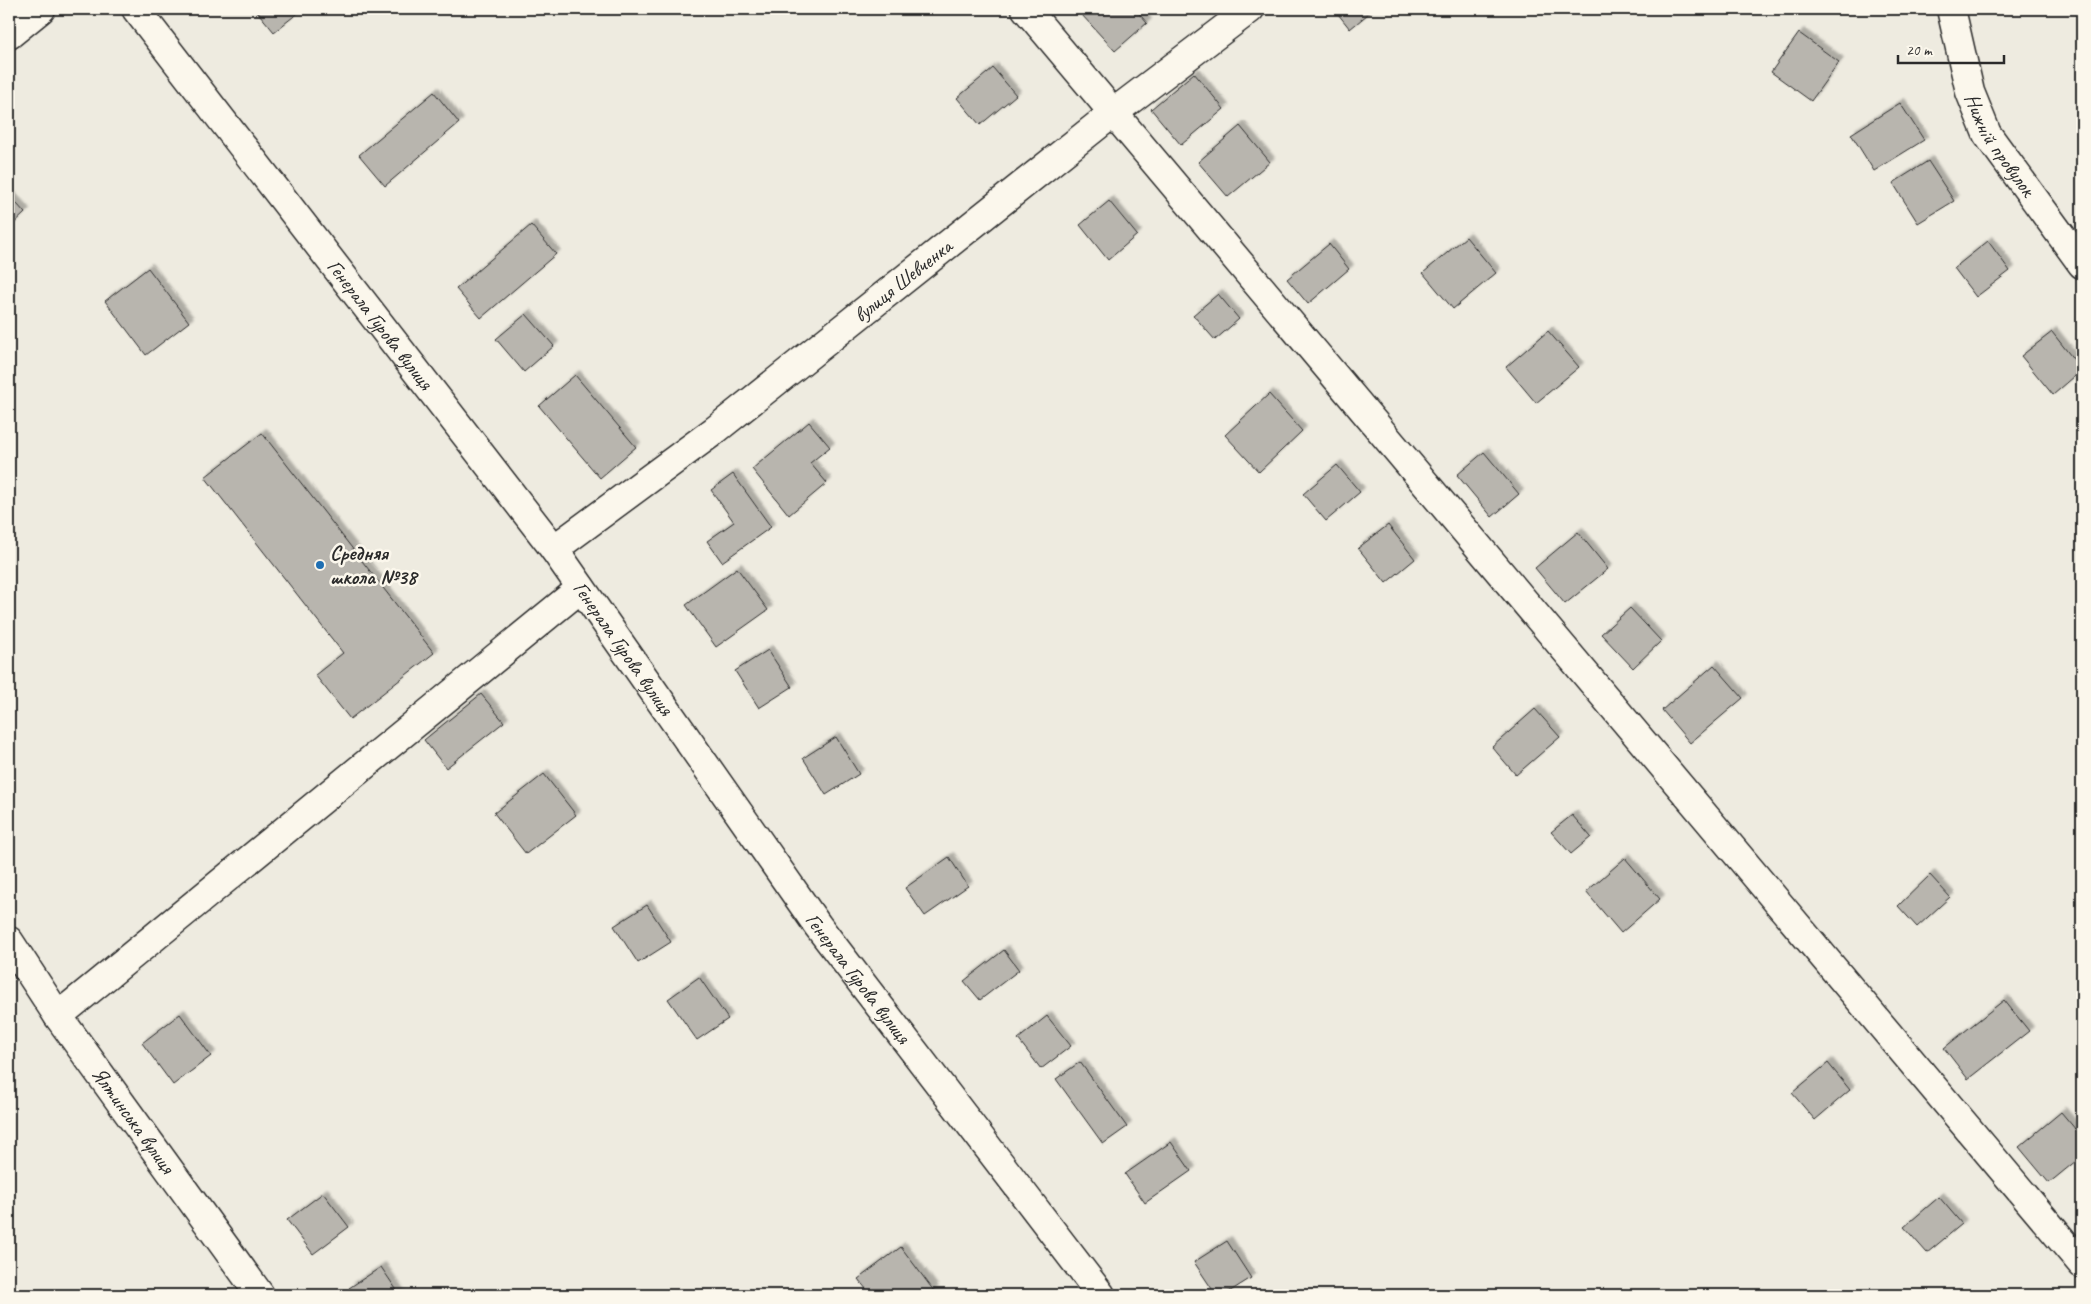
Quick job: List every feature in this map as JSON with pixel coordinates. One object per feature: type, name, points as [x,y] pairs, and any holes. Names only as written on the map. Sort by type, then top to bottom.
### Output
[{"type":"street","points":[[9,35],[41,9]]},
{"type":"street","name":"Генерала Гурова вулиця","points":[[136,9],[554,549],[818,926],[1102,1295]]},
{"type":"street","points":[[1026,9],[2082,1264]]},
{"type":"street","name":"вулиця Шевченка","points":[[554,549],[714,431],[1113,114],[1250,9]]},
{"type":"street","name":"Нижній провулок","points":[[1951,9],[1970,92],[1987,134],[2082,264]]},
{"type":"street","points":[[58,1016],[581,588]]},
{"type":"street","name":"Ялтинська вулиця","points":[[9,941],[58,1016],[260,1295]]},
{"type":"building","points":[[255,9],[303,9],[274,32]]},
{"type":"building","points":[[1087,9],[1135,9],[1147,23],[1115,51],[1081,14]]},
{"type":"building","points":[[1334,9],[1374,9],[1350,29]]},
{"type":"building","points":[[1799,33],[1839,62],[1811,101],[1771,72]]},
{"type":"building","points":[[993,68],[1016,95],[980,125],[957,98]]},
{"type":"building","points":[[1194,73],[1224,109],[1181,145],[1151,109]]},
{"type":"building","points":[[434,92],[459,123],[385,186],[359,155]]},
{"type":"building","points":[[1900,103],[1924,140],[1874,171],[1851,134]]},
{"type":"building","points":[[1240,126],[1270,162],[1228,197],[1198,162]]},
{"type":"building","points":[[1928,161],[1954,201],[1918,223],[1893,183]]},
{"type":"building","points":[[9,195],[25,213],[9,228]]},
{"type":"building","points":[[1109,201],[1137,235],[1108,260],[1080,225]]},
{"type":"building","points":[[531,225],[556,254],[481,318],[456,289]]},
{"type":"building","points":[[1466,237],[1496,273],[1453,309],[1423,273]]},
{"type":"building","points":[[1988,241],[2010,271],[1976,297],[1954,268]]},
{"type":"building","points":[[1329,244],[1349,269],[1308,304],[1287,279]]},
{"type":"building","points":[[148,268],[189,322],[146,355],[105,301]]},
{"type":"building","points":[[1218,294],[1239,319],[1215,340],[1193,315]]},
{"type":"building","points":[[526,314],[554,346],[524,372],[496,339]]},
{"type":"building","points":[[1548,331],[1579,367],[1536,403],[1506,367]]},
{"type":"building","points":[[2052,332],[2082,370],[2053,395],[2021,356]]},
{"type":"building","points":[[575,375],[636,447],[600,478],[539,406]]},
{"type":"building","points":[[1269,394],[1302,431],[1259,472],[1225,435]]},
{"type":"building","points":[[809,422],[830,447],[810,463],[827,483],[789,515],[752,469]]},
{"type":"building","name":"Средняя школа №38","points":[[262,433],[434,653],[350,719],[315,675],[343,653],[205,477]]},
{"type":"building","points":[[1484,452],[1519,494],[1492,517],[1457,475]]},
{"type":"building","points":[[1337,465],[1360,492],[1326,521],[1303,494]]},
{"type":"building","points":[[733,474],[771,527],[722,562],[707,541],[734,522],[711,490]]},
{"type":"building","points":[[1388,525],[1415,559],[1386,583],[1358,548]]},
{"type":"building","points":[[1578,532],[1608,569],[1565,604],[1535,568]]},
{"type":"building","points":[[737,568],[768,610],[716,647],[686,605]]},
{"type":"building","points":[[1630,608],[1661,641],[1633,668],[1601,634]]},
{"type":"building","points":[[768,650],[792,687],[759,708],[735,671]]},
{"type":"building","points":[[1714,665],[1743,698],[1690,743],[1662,710]]},
{"type":"building","points":[[481,694],[504,722],[446,768],[424,740]]},
{"type":"building","points":[[1535,709],[1560,737],[1516,775],[1492,747]]},
{"type":"building","points":[[836,737],[859,774],[826,795],[803,758]]},
{"type":"building","points":[[544,774],[576,815],[526,854],[494,813]]},
{"type":"building","points":[[1572,815],[1591,837],[1571,854],[1551,832]]},
{"type":"building","points":[[949,857],[968,886],[925,916],[905,888]]},
{"type":"building","points":[[1625,858],[1660,899],[1621,933],[1586,892]]},
{"type":"building","points":[[1930,875],[1950,897],[1917,927],[1898,906]]},
{"type":"building","points":[[647,905],[671,942],[638,963],[614,926]]},
{"type":"building","points":[[1004,950],[1019,970],[980,1000],[964,981]]},
{"type":"building","points":[[699,977],[728,1019],[697,1040],[668,999]]},
{"type":"building","points":[[2004,1000],[2029,1031],[1968,1079],[1944,1048]]},
{"type":"building","points":[[180,1014],[211,1056],[173,1085],[142,1043]]},
{"type":"building","points":[[1047,1016],[1071,1046],[1041,1069],[1018,1039]]},
{"type":"building","points":[[1080,1062],[1127,1127],[1103,1144],[1056,1079]]},
{"type":"building","points":[[1828,1063],[1850,1090],[1815,1120],[1792,1093]]},
{"type":"building","points":[[2061,1112],[2082,1137],[2082,1156],[2049,1183],[2019,1147]]},
{"type":"building","points":[[1171,1142],[1191,1171],[1145,1203],[1125,1174]]},
{"type":"building","points":[[323,1193],[349,1227],[313,1254],[287,1220]]},
{"type":"building","points":[[1939,1197],[1962,1224],[1927,1253],[1904,1227]]},
{"type":"building","points":[[1227,1241],[1251,1278],[1224,1295],[1216,1295],[1194,1262]]},
{"type":"building","points":[[901,1247],[934,1291],[928,1295],[871,1295],[858,1279]]},
{"type":"building","points":[[381,1267],[400,1295],[354,1295],[349,1288]]},
{"type":"place","name":"Средняя школа №38","points":[[320,565]]}]
